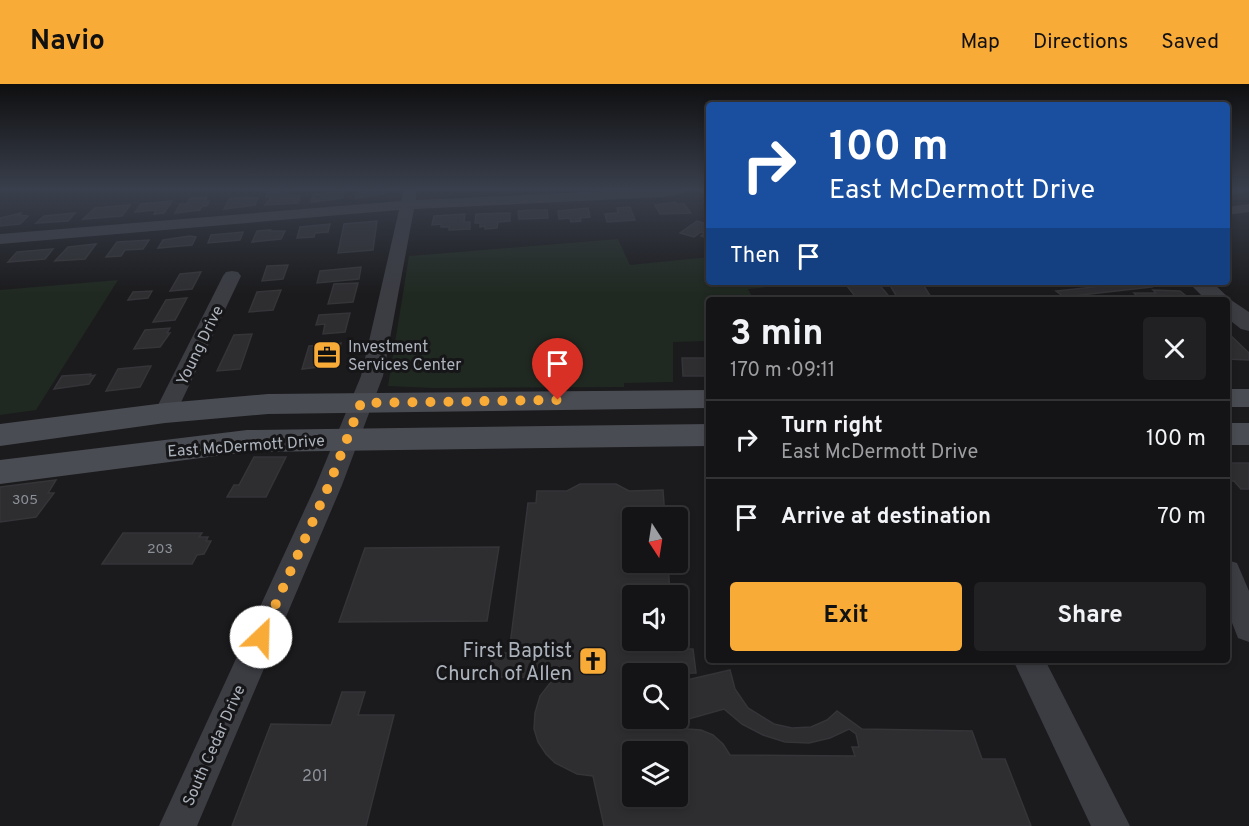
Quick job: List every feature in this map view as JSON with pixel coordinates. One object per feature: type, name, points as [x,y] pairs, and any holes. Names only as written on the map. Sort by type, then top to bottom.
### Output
[{"type":"main road","points":[[1230,398],[1249,398]]},
{"type":"main road","points":[[0,435],[165,413],[268,404],[706,399]]},
{"type":"main road","points":[[1230,434],[1249,434]]},
{"type":"main road","name":"East McDermott Drive","points":[[0,472],[248,441],[706,435]]},
{"type":"street","points":[[0,239],[143,225]]},
{"type":"street","name":"South Cedar Drive","points":[[178,826],[348,438],[372,376],[383,334],[404,225]]},
{"type":"street","name":"Young Drive","points":[[165,413],[232,276]]},
{"type":"street","points":[[1202,285],[1216,297]]},
{"type":"street","points":[[1230,308],[1249,324]]},
{"type":"street","points":[[1230,579],[1249,629]]},
{"type":"street","points":[[1030,663],[1111,826]]},
{"type":"shaded area","points":[[618,239],[630,265],[706,257],[706,285],[789,285],[748,289],[752,297],[706,297],[706,341],[673,342],[673,382],[624,383],[624,387],[434,388],[388,386],[409,256]]},
{"type":"shaded area","points":[[118,280],[36,410],[0,415],[0,290]]},
{"type":"building","points":[[330,225],[328,232],[315,233],[314,237],[297,238],[300,227]]},
{"type":"building","points":[[344,225],[376,225],[373,250],[338,253]]},
{"type":"building","points":[[441,225],[470,225],[470,229],[449,230],[449,227],[441,227]]},
{"type":"building","points":[[480,225],[498,225],[497,228],[480,227]]},
{"type":"building","points":[[692,225],[706,225],[706,238],[701,236],[705,233],[701,232],[694,237],[680,233]]},
{"type":"building","points":[[257,231],[285,231],[281,239],[252,242]]},
{"type":"building","points":[[243,232],[240,240],[208,243],[211,235]]},
{"type":"building","points":[[196,237],[192,245],[158,248],[163,240]]},
{"type":"building","points":[[149,240],[143,249],[125,250],[121,256],[106,257],[117,242]]},
{"type":"building","points":[[96,244],[85,259],[55,261],[68,247]]},
{"type":"building","points":[[53,249],[45,259],[8,262],[17,252]]},
{"type":"building","points":[[288,265],[283,279],[262,281],[267,266]]},
{"type":"building","points":[[361,267],[359,279],[317,283],[320,271]]},
{"type":"building","points":[[201,272],[192,289],[170,291],[180,274]]},
{"type":"building","points":[[358,283],[353,302],[328,304],[334,284]]},
{"type":"building","points":[[846,285],[880,285],[890,297],[856,297]]},
{"type":"building","points":[[890,285],[923,285],[931,297],[897,297]]},
{"type":"building","points":[[1112,285],[1151,287],[1064,297],[1056,291]]},
{"type":"building","points":[[281,290],[273,310],[249,312],[257,292]]},
{"type":"building","points":[[1153,290],[1180,291],[1187,297],[1138,297],[1134,293],[1156,293]]},
{"type":"building","points":[[152,291],[148,298],[128,300],[133,292]]},
{"type":"building","points":[[187,298],[175,320],[153,322],[166,300]]},
{"type":"building","points":[[350,313],[345,332],[323,334],[325,324],[316,325],[319,315]]},
{"type":"building","points":[[170,328],[167,333],[170,333],[160,347],[134,349],[145,330]]},
{"type":"building","points":[[252,334],[240,369],[217,371],[234,335]]},
{"type":"building","points":[[1230,335],[1249,353],[1249,360],[1230,359]]},
{"type":"building","points":[[341,343],[336,365],[302,369],[309,346]]},
{"type":"building","points":[[682,358],[706,358],[706,376],[683,376]]},
{"type":"building","points":[[151,366],[140,387],[106,391],[118,369]]},
{"type":"building","points":[[91,374],[90,376],[95,375],[89,384],[54,389],[62,376]]},
{"type":"building","points":[[254,457],[286,457],[266,497],[227,497],[234,485],[239,485]]},
{"type":"building","points":[[1230,463],[1249,463],[1249,489],[1241,489],[1234,481],[1230,481]]},
{"type":"building","points":[[56,480],[48,493],[54,493],[36,517],[0,522],[0,487]]},
{"type":"building","name":"First Baptist Church of Allen","points":[[580,484],[616,484],[629,491],[663,490],[664,507],[622,507],[622,573],[669,573],[669,585],[622,585],[622,651],[688,651],[688,649],[693,649],[696,673],[688,673],[688,663],[622,663],[622,729],[701,730],[713,735],[730,755],[855,756],[852,747],[859,747],[856,734],[849,729],[830,738],[809,743],[785,742],[763,735],[742,724],[724,709],[688,719],[688,680],[730,670],[735,689],[748,708],[774,724],[792,728],[811,727],[827,720],[837,711],[862,729],[972,731],[982,759],[1005,759],[1031,826],[604,826],[593,776],[577,774],[555,763],[538,742],[534,729],[535,713],[540,696],[554,678],[490,677],[493,653],[509,653],[528,503],[536,503],[537,491],[567,491]]},
{"type":"building","points":[[123,533],[202,533],[199,537],[208,537],[206,541],[211,541],[204,554],[197,555],[192,564],[102,564]]},
{"type":"building","points":[[499,547],[487,621],[339,622],[365,548]]},
{"type":"building","points":[[342,692],[365,692],[358,715],[394,715],[366,826],[232,826],[271,724],[331,725]]},
{"type":"place","name":"Investment Services Center","points":[[327,355]]},
{"type":"place","name":"First Baptist Church of Allen","points":[[593,661]]},
{"type":"route","points":[[261,637],[329,485],[361,403],[558,400]]}]
